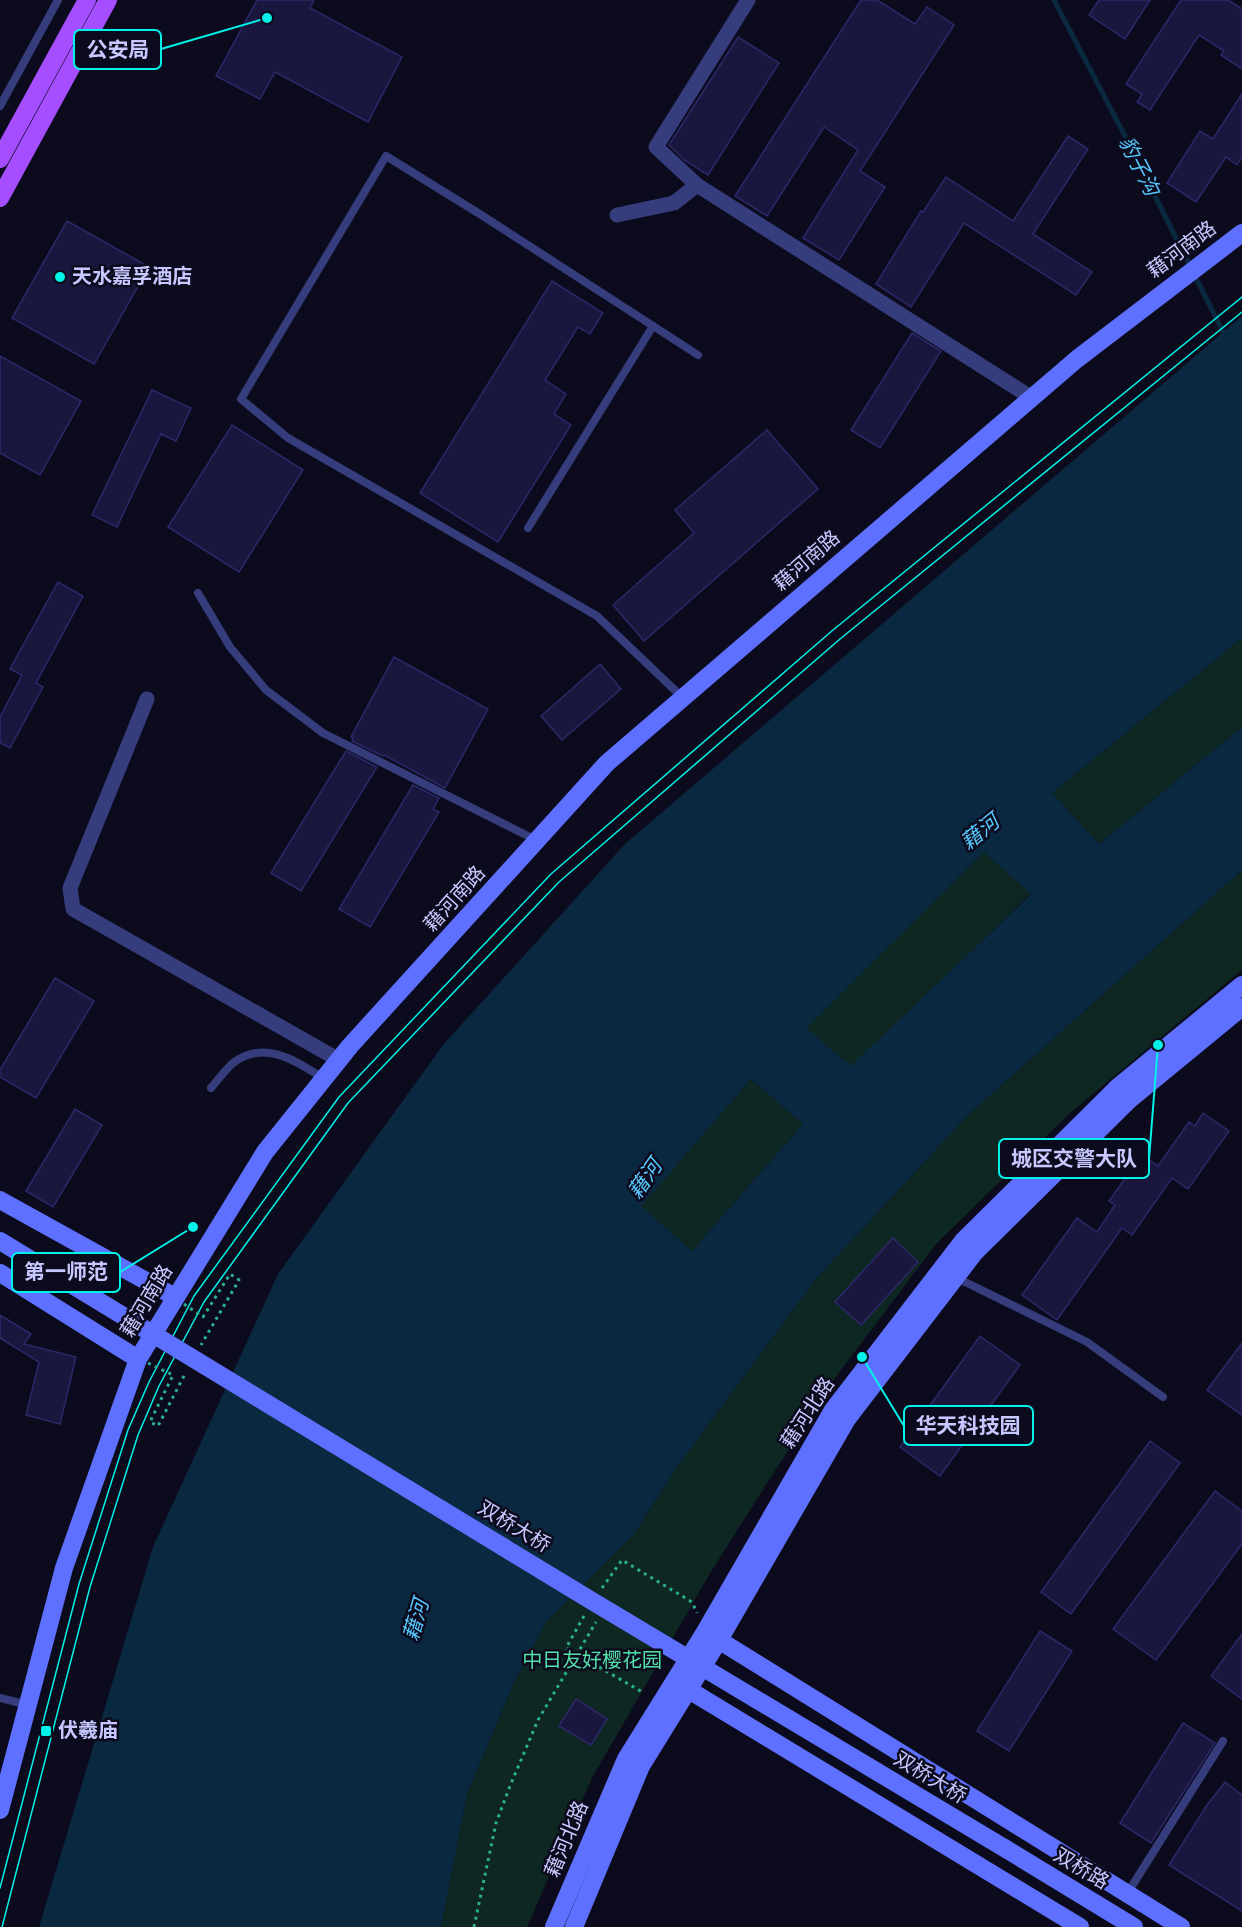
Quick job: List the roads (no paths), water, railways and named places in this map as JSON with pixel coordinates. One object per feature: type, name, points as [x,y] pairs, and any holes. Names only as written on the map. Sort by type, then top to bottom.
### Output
[{"type":"main road","points":[[0,159],[87,0]]},
{"type":"main road","points":[[0,198],[108,0]]},
{"type":"main road","name":"藉河南路","points":[[0,1810],[64,1568],[143,1361],[265,1152],[339,1060],[607,763],[1077,359],[1242,233]]},
{"type":"main road","name":"藉河北路","points":[[712,1636],[833,1410],[963,1241],[1118,1088],[1242,985]]},
{"type":"main road","name":"藉河北路","points":[[574,1927],[641,1766],[682,1685],[846,1419],[975,1252],[1129,1100],[1242,1007]]},
{"type":"main road","points":[[0,1200],[180,1300]]},
{"type":"main road","name":"双桥大桥","points":[[0,1241],[596,1609],[1006,1849]]},
{"type":"main road","points":[[0,1273],[143,1361]]},
{"type":"main road","points":[[712,1636],[1181,1927]]},
{"type":"main road","points":[[682,1685],[1080,1927]]},
{"type":"main road","name":"藉河北路","points":[[554,1927],[626,1759],[682,1685]]},
{"type":"main road","name":"双桥路","points":[[1006,1849],[1134,1927]]},
{"type":"street","points":[[748,0],[656,147],[698,185],[1032,398]]},
{"type":"street","points":[[617,215],[674,203],[698,185]]},
{"type":"street","points":[[147,699],[70,888],[73,909],[339,1060]]},
{"type":"lane","points":[[0,106],[58,0]]},
{"type":"lane","points":[[683,698],[597,616],[288,438],[241,399],[386,156],[698,355]]},
{"type":"lane","points":[[528,528],[653,326]]},
{"type":"lane","points":[[198,593],[230,647],[266,690],[323,733],[537,841]]},
{"type":"lane","points":[[211,1088],[232,1064],[248,1055],[256,1054],[282,1054],[324,1078]]},
{"type":"lane","points":[[956,1277],[1087,1342],[1163,1397]]},
{"type":"lane","points":[[0,1698],[28,1705]]},
{"type":"lane","points":[[1127,1893],[1223,1741]]},
{"type":"water","name":"藉河","points":[[1242,316],[1242,638],[1052,793],[1099,844],[1242,727],[1242,870],[967,1116],[815,1280],[677,1467],[634,1534],[546,1622],[512,1687],[467,1794],[441,1927],[39,1927],[153,1547],[278,1274],[443,1045],[625,844]],"holes":[[[984,852],[1031,894],[851,1066],[806,1028]],[[751,1079],[803,1124],[692,1251],[641,1206]]]},
{"type":"waterway","name":"豹子沟","points":[[1054,0],[1223,332]]},
{"type":"tram line","points":[[0,1888],[79,1584],[128,1430],[149,1382],[194,1296],[339,1097],[551,874],[833,630],[1242,297]]},
{"type":"tram line","points":[[2,1927],[90,1587],[138,1435],[159,1386],[204,1302],[348,1103],[559,882],[840,639],[1242,312]]},
{"type":"place","name":"公安局","points":[[267,18]]},
{"type":"place","name":"天水嘉孚酒店","points":[[60,277]]},
{"type":"place","name":"城区交警大队","points":[[1158,1045]]},
{"type":"place","name":"第一师范","points":[[193,1227]]},
{"type":"place","name":"华天科技园","points":[[862,1357]]},
{"type":"place","name":"伏羲庙","points":[[46,1731]]},
{"type":"park label","name":"中日友好樱花园","points":[[592,1661]]}]
